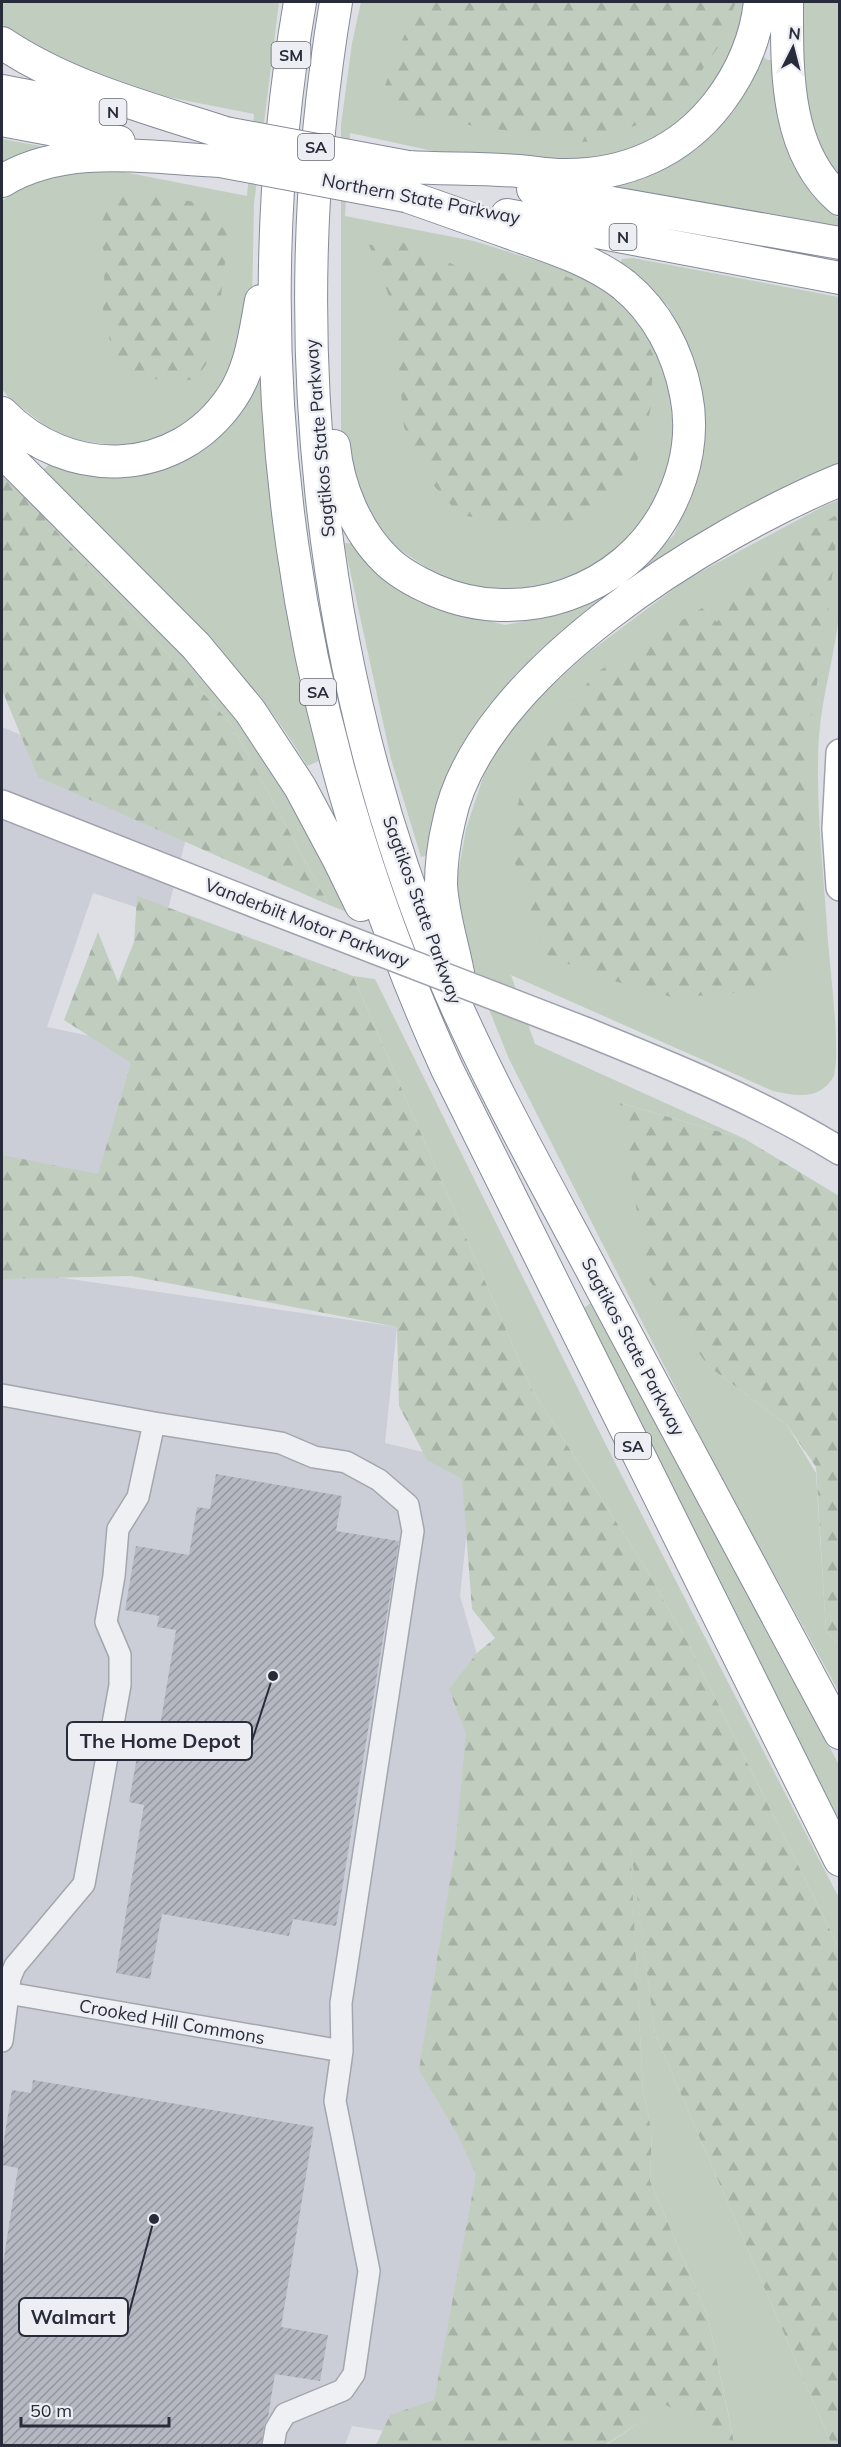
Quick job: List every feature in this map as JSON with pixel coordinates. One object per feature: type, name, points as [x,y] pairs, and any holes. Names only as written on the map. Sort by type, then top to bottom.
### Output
[{"type":"highway","points":[[284,2],[285,108]]},
{"type":"highway","name":"SM","points":[[277,212],[285,108],[300,2]]},
{"type":"highway","name":"Sagtikos State Parkway","points":[[336,2],[327,56],[314,172],[310,294],[312,376],[319,477],[337,598],[355,694],[397,848],[440,967],[470,1035],[543,1178],[840,1733]]},
{"type":"highway","points":[[407,182],[517,171],[564,175],[591,174],[614,171],[654,157],[693,130],[724,95],[747,54],[760,2]]},
{"type":"highway","points":[[787,2],[787,73],[794,114],[809,158],[821,178],[840,199]]},
{"type":"highway","points":[[2,44],[31,63],[223,147]]},
{"type":"highway","name":"Northern State Parkway","points":[[2,91],[223,147],[407,182],[840,278]]},
{"type":"highway","name":"Northern State Parkway","points":[[2,120],[223,147]]},
{"type":"highway","points":[[2,181],[33,166],[77,157],[223,147]]},
{"type":"highway","points":[[310,294],[334,453],[343,487],[359,524],[371,544],[405,575],[448,596],[473,603],[521,605],[546,601],[590,586],[612,574],[641,548],[676,494],[687,452],[689,428],[688,405],[677,359],[654,317],[623,284],[579,259],[407,182]]},
{"type":"highway","name":"Northern State Parkway","points":[[407,182],[840,243]]},
{"type":"highway","points":[[2,412],[27,434],[48,447],[64,454],[100,461],[127,461],[155,456],[171,450],[200,431],[214,419],[233,395],[246,366],[256,331],[277,212]]},
{"type":"highway","name":"Sagtikos State Parkway","points":[[277,212],[276,359],[286,504],[309,650],[324,720],[356,835],[385,923],[415,999],[483,1144],[840,1860]]},
{"type":"highway","points":[[2,451],[196,646],[262,728],[300,787],[339,860],[423,1055],[483,1144]]},
{"type":"highway","points":[[470,1035],[441,886],[442,864],[449,819],[455,799],[473,756],[487,734],[517,696],[539,674],[636,595],[706,548],[784,506],[840,480]]},
{"type":"main road","points":[[840,753],[836,829],[840,887]]},
{"type":"main road","name":"Vanderbilt Motor Parkway","points":[[2,804],[585,1031],[697,1078],[838,1146]]},
{"type":"lane","points":[[2,1395],[154,1423],[281,1443],[314,1456],[346,1462],[379,1480],[408,1505],[413,1531],[341,2003],[342,2051],[335,2101],[369,2271],[354,2374],[343,2390],[285,2414],[276,2429],[273,2445]]},
{"type":"lane","points":[[2,2041],[4,1993],[15,1966],[84,1884],[120,1685],[120,1655],[106,1622],[118,1529],[138,1497],[154,1423]]},
{"type":"lane","name":"Crooked Hill Commons","points":[[4,1993],[342,2051]]},
{"type":"shaded area","points":[[2,727],[194,807],[166,917],[93,893],[47,1027],[157,1050],[142,1193],[2,1166]]},
{"type":"shaded area","points":[[2,1269],[397,1327],[385,1443],[474,1464],[460,1596],[500,1734],[507,2126],[463,2443],[352,2426],[345,2445],[2,2446]]},
{"type":"green space","points":[[2,2],[279,2],[254,204],[252,304],[232,375],[216,403],[176,432],[124,447],[60,437],[9,398],[2,389],[2,201],[39,176],[88,165],[247,196],[254,114],[137,91],[68,66],[3,25]]},
{"type":"green space","points":[[361,2],[748,2],[744,34],[713,96],[655,144],[607,162],[470,159],[350,133],[345,216],[474,241],[566,270],[604,289],[630,312],[661,355],[673,406],[673,457],[651,517],[615,561],[558,590],[498,595],[445,580],[399,549],[367,516],[341,444],[341,125],[352,43]]},
{"type":"green space","points":[[418,2],[736,2],[719,46],[671,114],[585,142],[406,116],[385,86],[396,53],[417,9]]},
{"type":"green space","points":[[800,2],[839,2],[839,180],[816,138],[809,117],[802,72]]},
{"type":"green space","points":[[762,56],[768,60],[777,60],[815,194],[838,218],[838,230],[589,190],[650,176],[696,150],[734,111]]},
{"type":"green space","points":[[2,139],[57,149],[2,174]]},
{"type":"green space","points":[[114,193],[151,193],[207,205],[229,228],[221,296],[209,360],[196,379],[168,383],[135,372],[112,350],[103,309],[105,258],[99,229]]},
{"type":"green space","points":[[402,242],[464,270],[494,275],[539,266],[594,287],[630,312],[653,354],[651,407],[640,455],[621,490],[585,519],[523,525],[460,515],[427,478],[404,427],[394,309],[369,245]]},
{"type":"green space","points":[[633,258],[839,297],[839,472],[521,677],[434,854],[421,857],[391,759],[344,543],[360,544],[372,568],[418,602],[505,625],[563,613],[623,585],[674,535],[697,481],[703,431],[695,360],[668,306],[620,266],[622,259]]},
{"type":"green space","points":[[261,374],[265,379],[297,654],[319,761],[307,766],[281,725],[218,647],[184,610],[40,472],[51,463],[100,477],[152,472],[211,440],[255,377]]},
{"type":"green space","points":[[2,471],[243,714],[355,915],[329,905],[231,724]]},
{"type":"green space","points":[[2,471],[231,724],[329,905],[38,777],[2,690]]},
{"type":"green space","points":[[839,500],[839,614],[821,721],[818,760],[820,832],[835,1025],[834,1076],[822,1090],[807,1095],[773,1091],[511,975],[535,1044],[745,1139],[620,1103],[708,1366],[787,1425],[816,1473],[826,1631],[839,1645],[839,1692],[715,1466],[509,1059],[463,945],[456,885],[466,829],[488,762],[531,704],[588,653],[687,579]]},
{"type":"green space","points":[[839,513],[827,624],[806,749],[807,948],[754,991],[675,998],[596,976],[545,954],[509,845],[530,751],[597,672],[702,608],[717,622],[752,569]]},
{"type":"green space","points":[[137,896],[353,976],[532,1390],[643,1564],[687,1641],[839,1948],[839,2445],[832,2445],[655,2034],[630,1842],[643,2091],[652,2133],[650,2181],[708,2317],[734,2442],[666,2405],[605,2445],[376,2445],[390,2415],[434,2400],[476,2174],[456,2132],[419,2070],[455,1850],[466,1734],[449,1689],[477,1653],[495,1638],[472,1609],[462,1479],[427,1460],[399,1406],[397,1327],[131,1276],[2,1279],[2,1155],[98,1174],[131,1063],[64,1020],[98,932],[118,982],[134,942]]},
{"type":"green space","points":[[353,976],[375,979],[605,1443],[839,1898],[839,1948],[687,1641],[643,1564],[532,1390]]},
{"type":"green space","points":[[620,1103],[745,1139],[839,1196],[839,1645],[826,1631],[816,1467],[787,1425],[708,1366],[647,1277]]},
{"type":"green space","points":[[595,1300],[839,1765],[839,1830],[581,1310]]},
{"type":"green space","points":[[629,1830],[655,2034],[832,2445],[605,2446],[666,2404],[734,2441],[708,2317],[650,2181],[652,2133],[643,2091]]},
{"type":"building","points":[[216,1474],[342,1496],[336,1531],[399,1541],[336,1926],[293,1919],[289,1936],[162,1914],[150,1979],[116,1973],[144,1805],[129,1802],[143,1723],[160,1726],[176,1630],[157,1627],[159,1616],[125,1610],[136,1546],[189,1555],[197,1507],[210,1509]]},
{"type":"building","points":[[33,2080],[314,2127],[281,2327],[328,2335],[320,2381],[275,2374],[261,2445],[2,2445],[2,2270],[18,2168],[2,2165],[2,2152],[12,2090],[31,2093]]},
{"type":"place","name":"The Home Depot","points":[[273,1676]]},
{"type":"place","name":"Walmart","points":[[154,2219]]}]
